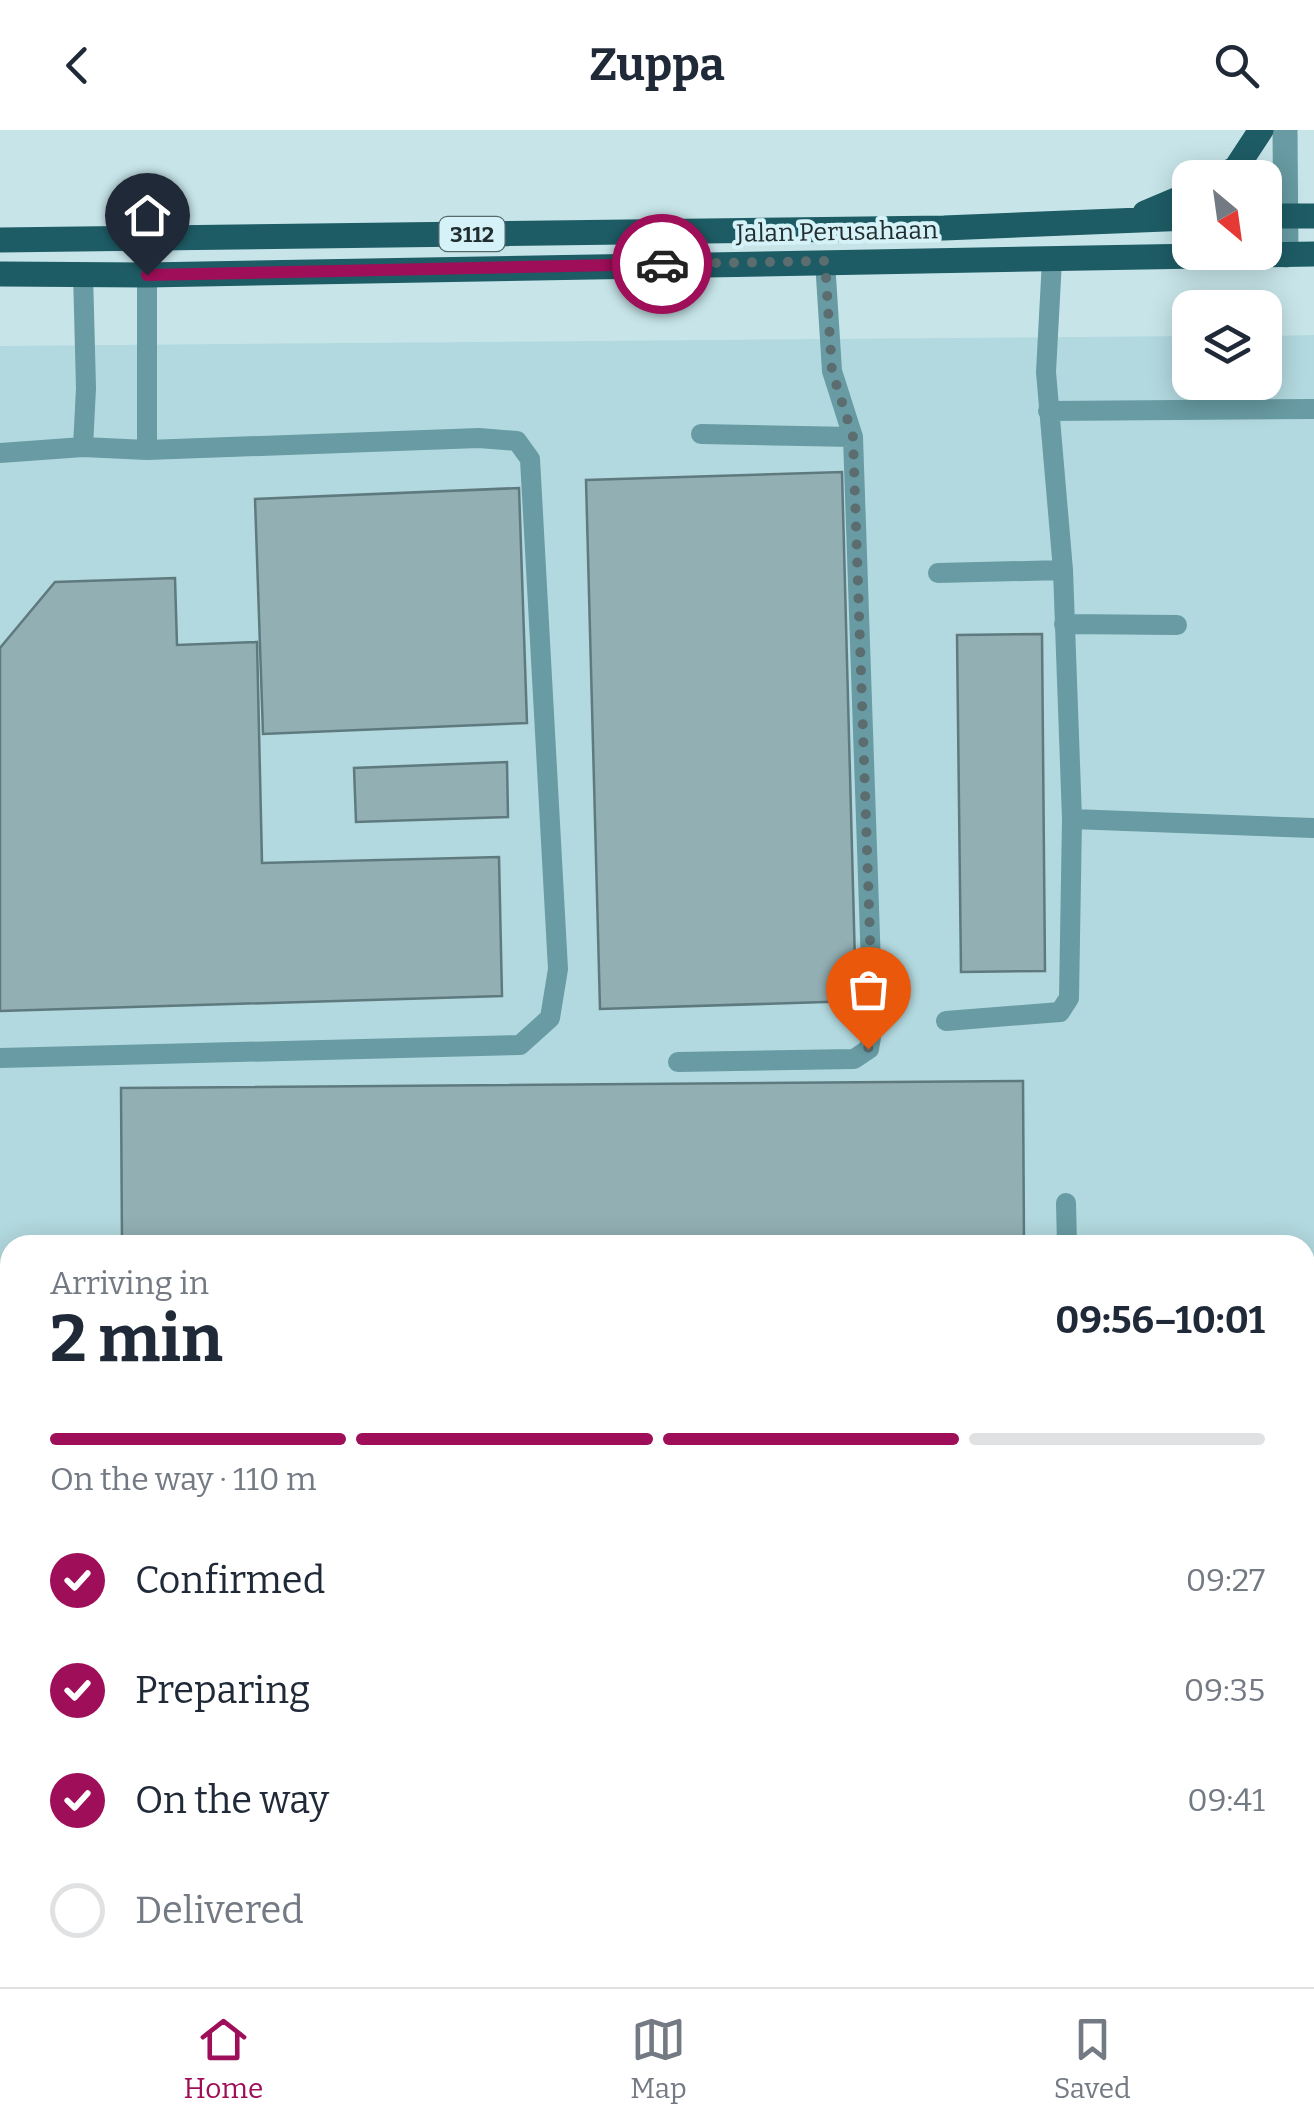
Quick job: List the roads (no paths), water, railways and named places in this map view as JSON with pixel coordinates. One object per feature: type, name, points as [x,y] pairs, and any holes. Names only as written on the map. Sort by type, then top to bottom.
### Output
[{"type":"main road","points":[[1241,160],[1259,134]]},
{"type":"main road","points":[[1131,219],[1172,202]]},
{"type":"main road","points":[[1282,216],[1314,216]]},
{"type":"main road","name":"Jalan Perusahaan","points":[[0,240],[944,228],[1172,218]]},
{"type":"main road","name":"Jalan Perusahaan","points":[[0,274],[147,275],[1314,254]]},
{"type":"street","points":[[1282,162],[1285,135]]},
{"type":"street","points":[[1282,239],[1286,254]]},
{"type":"lane","points":[[946,1020],[1060,1012],[1069,998],[1072,819],[1062,570],[1046,372],[1052,260]]},
{"type":"lane","points":[[678,1062],[854,1059],[868,1049],[873,1026],[853,437],[832,371],[825,261]]},
{"type":"lane","points":[[83,272],[83,447]]},
{"type":"lane","points":[[146,450],[147,275]]},
{"type":"lane","points":[[1048,411],[1314,408]]},
{"type":"lane","points":[[701,434],[853,437]]},
{"type":"lane","points":[[0,453],[83,447],[146,450],[480,438],[517,442],[530,459],[558,968],[550,1018],[520,1045],[0,1058]]},
{"type":"lane","points":[[938,573],[1062,570]]},
{"type":"lane","points":[[1064,624],[1176,625]]},
{"type":"lane","points":[[1072,819],[1313,828]]},
{"type":"lane","points":[[1066,1203],[1067,1235]]}]
